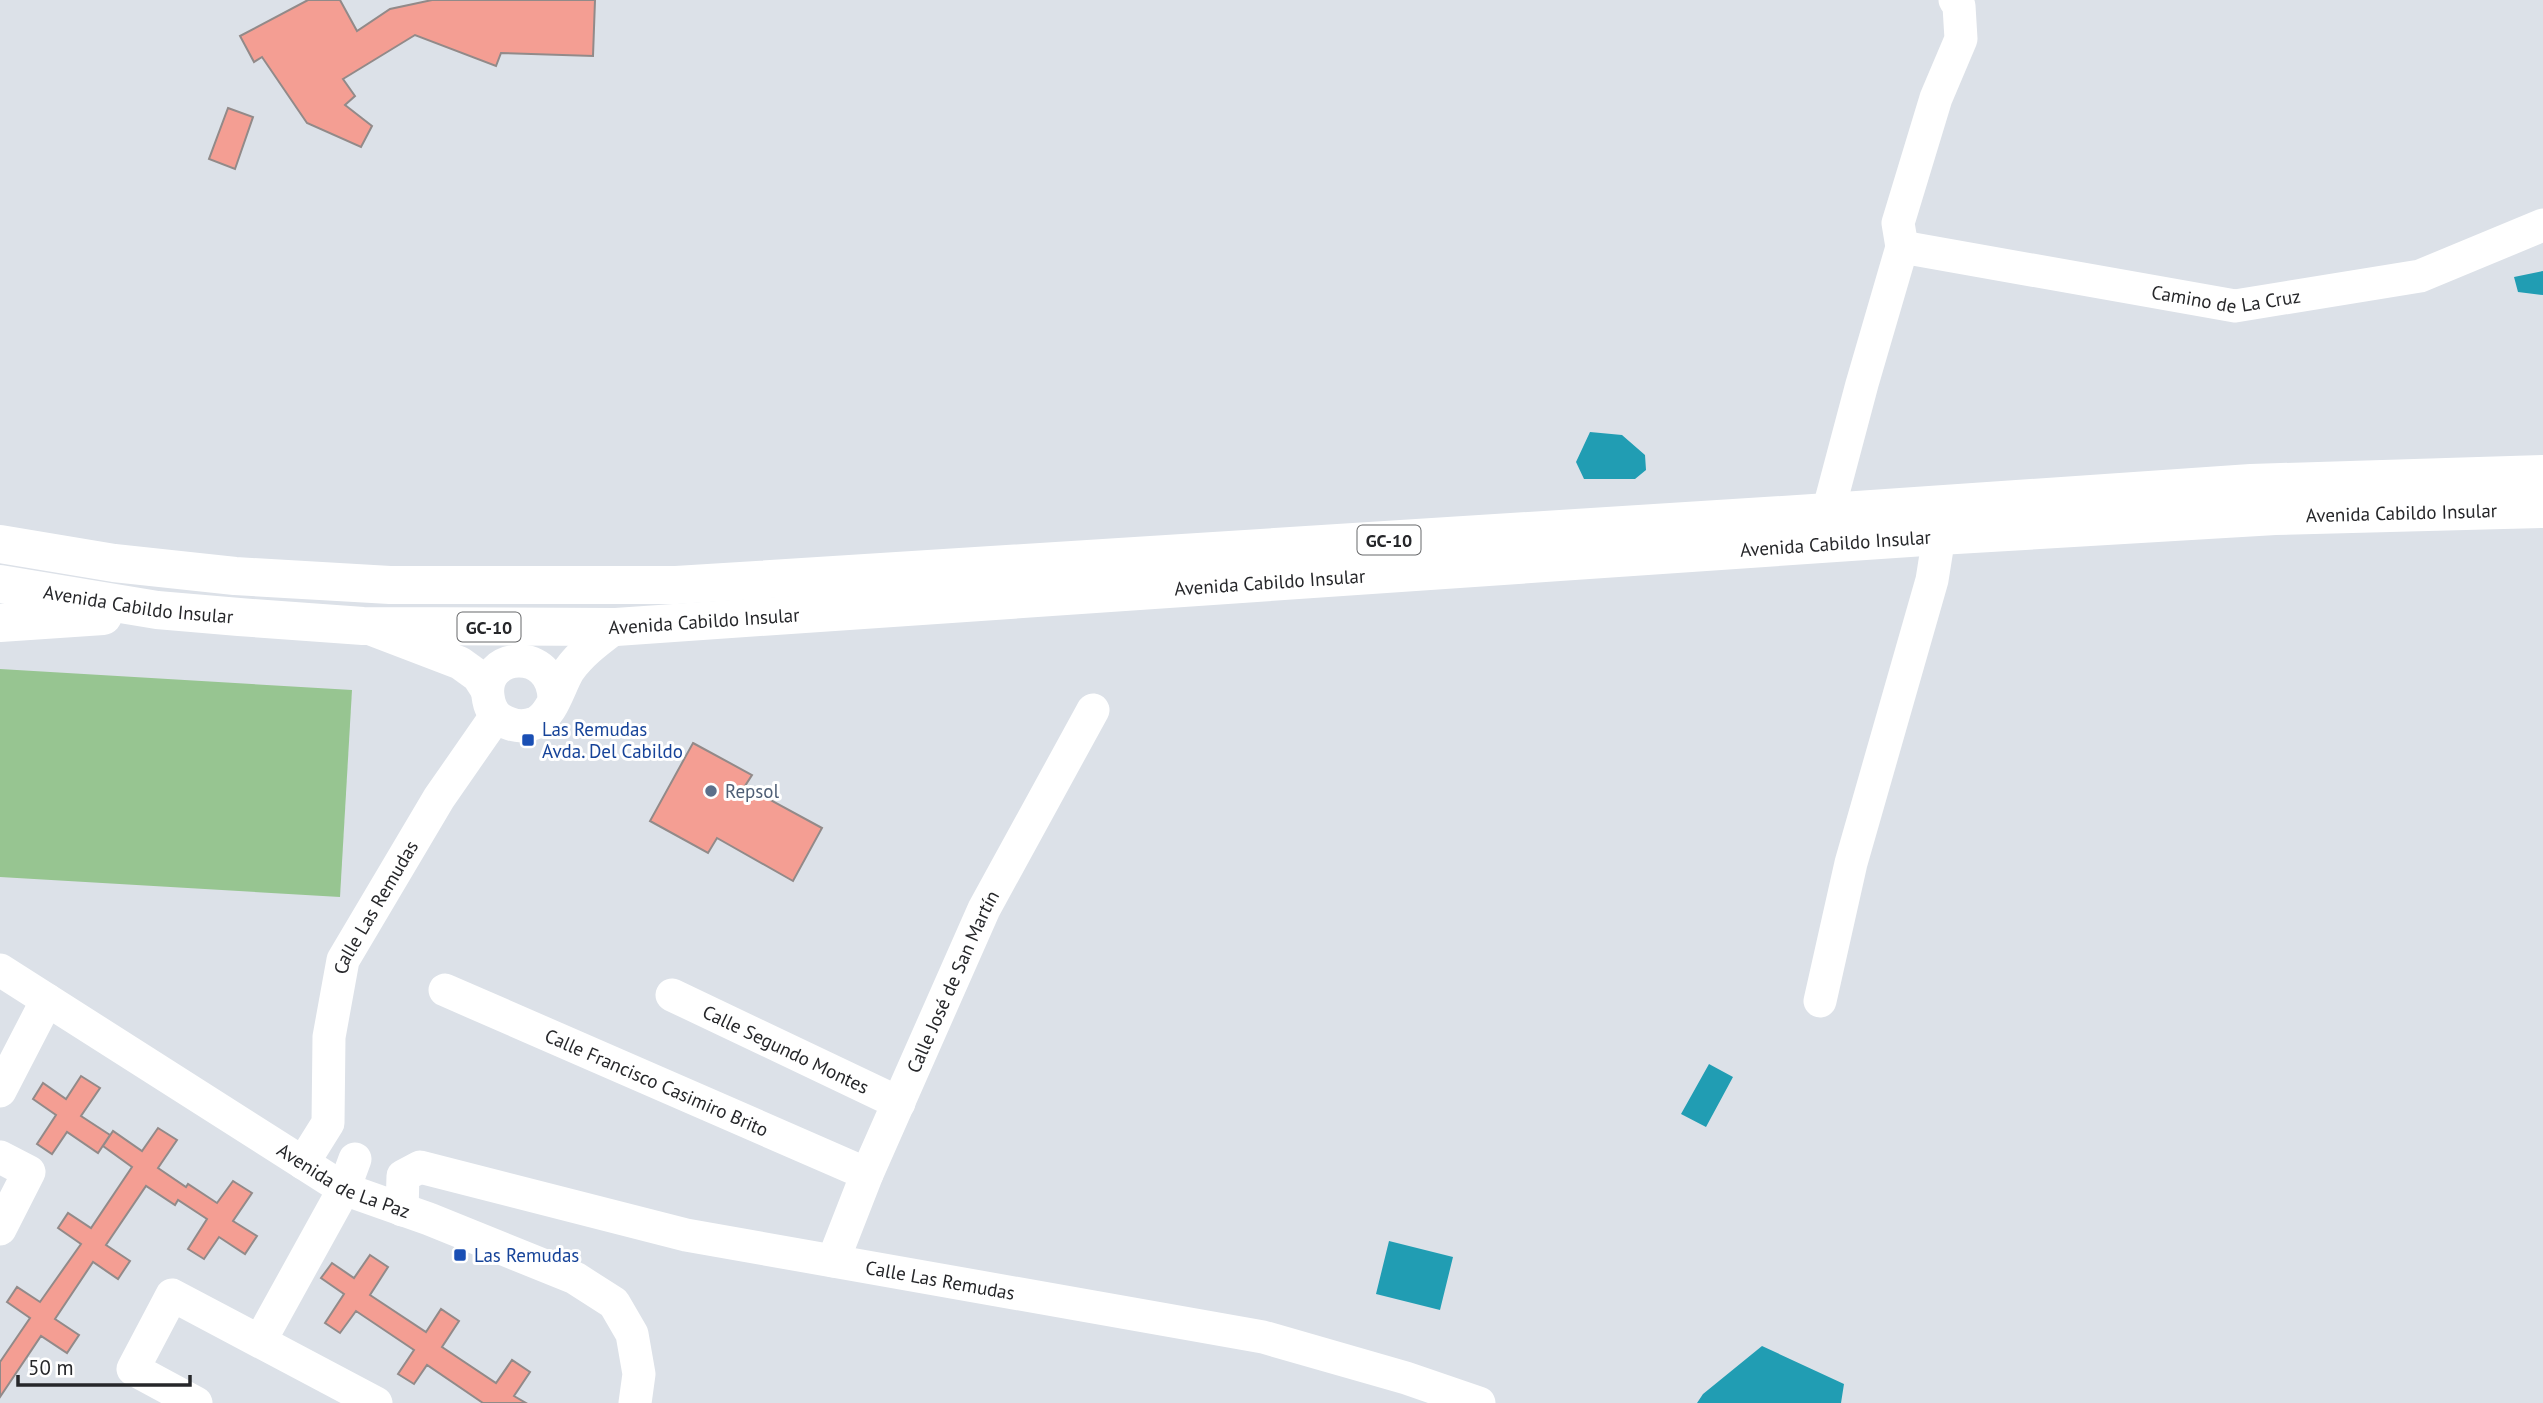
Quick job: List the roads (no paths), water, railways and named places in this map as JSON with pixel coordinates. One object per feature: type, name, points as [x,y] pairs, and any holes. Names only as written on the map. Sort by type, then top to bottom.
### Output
[{"type":"main road","name":"Avenida Cabildo Insular","points":[[0,544],[114,563],[235,576],[390,585],[676,585],[1828,512],[2251,482],[2543,474]]},
{"type":"main road","name":"Avenida Cabildo Insular","points":[[0,584],[156,610],[363,626],[616,627],[2275,516],[2543,509]]},
{"type":"main road","points":[[0,531],[26,542],[114,563]]},
{"type":"main road","points":[[0,623],[71,620],[156,610]]},
{"type":"street","points":[[1828,512],[1902,247],[1898,223],[1936,98],[1961,39],[1959,6],[1955,0]]},
{"type":"street","name":"Camino de La Cruz","points":[[1902,247],[2235,306],[2420,276],[2543,225]]},
{"type":"street","points":[[1821,1001],[1851,863],[1932,580],[1939,537]]},
{"type":"street","points":[[363,626],[460,663],[478,676],[507,724],[520,727],[534,724],[547,714],[569,671],[587,649],[616,627]]},
{"type":"street","points":[[492,703],[491,679],[498,669],[519,660],[541,667],[554,687],[554,699]]},
{"type":"street","name":"Calle Las Remudas","points":[[328,1123],[329,1037],[343,960],[492,703]]},
{"type":"street","name":"Calle José de San Martín","points":[[833,1261],[867,1174],[984,909],[1093,710]]},
{"type":"street","name":"Avenida de La Paz","points":[[0,970],[303,1163],[349,1174],[402,1210],[575,1278],[614,1303],[632,1334],[639,1374],[635,1403]]},
{"type":"street","name":"Calle Francisco Casimiro Brito","points":[[445,990],[867,1174]]},
{"type":"street","name":"Calle Segundo Montes","points":[[671,995],[899,1103]]},
{"type":"street","points":[[0,1091],[47,1000]]},
{"type":"street","points":[[303,1163],[328,1123]]},
{"type":"street","points":[[260,1342],[349,1174],[328,1123]]},
{"type":"street","points":[[0,1157],[29,1172],[0,1229]]},
{"type":"street","name":"Calle Las Remudas","points":[[349,1174],[403,1176],[420,1167],[686,1236],[1263,1337],[1406,1378],[1479,1403]]},
{"type":"street","points":[[402,1210],[403,1176]]},
{"type":"street","points":[[196,1403],[133,1369],[172,1295],[376,1403]]},
{"type":"water","points":[[2543,271],[2543,295],[2518,292],[2514,277]]},
{"type":"water","points":[[1590,432],[1622,435],[1645,455],[1646,470],[1635,479],[1584,479],[1576,462]]},
{"type":"water","points":[[1709,1064],[1733,1077],[1706,1127],[1681,1114]]},
{"type":"water","points":[[1389,1241],[1453,1257],[1440,1310],[1376,1294]]},
{"type":"water","points":[[1762,1346],[1844,1384],[1841,1403],[1697,1403],[1703,1394]]},
{"type":"place","name":"Las Remudas Avda. Del Cabildo","points":[[528,740]]},
{"type":"place","name":"Repsol","points":[[711,791]]},
{"type":"place","name":"Las Remudas","points":[[460,1255]]}]
